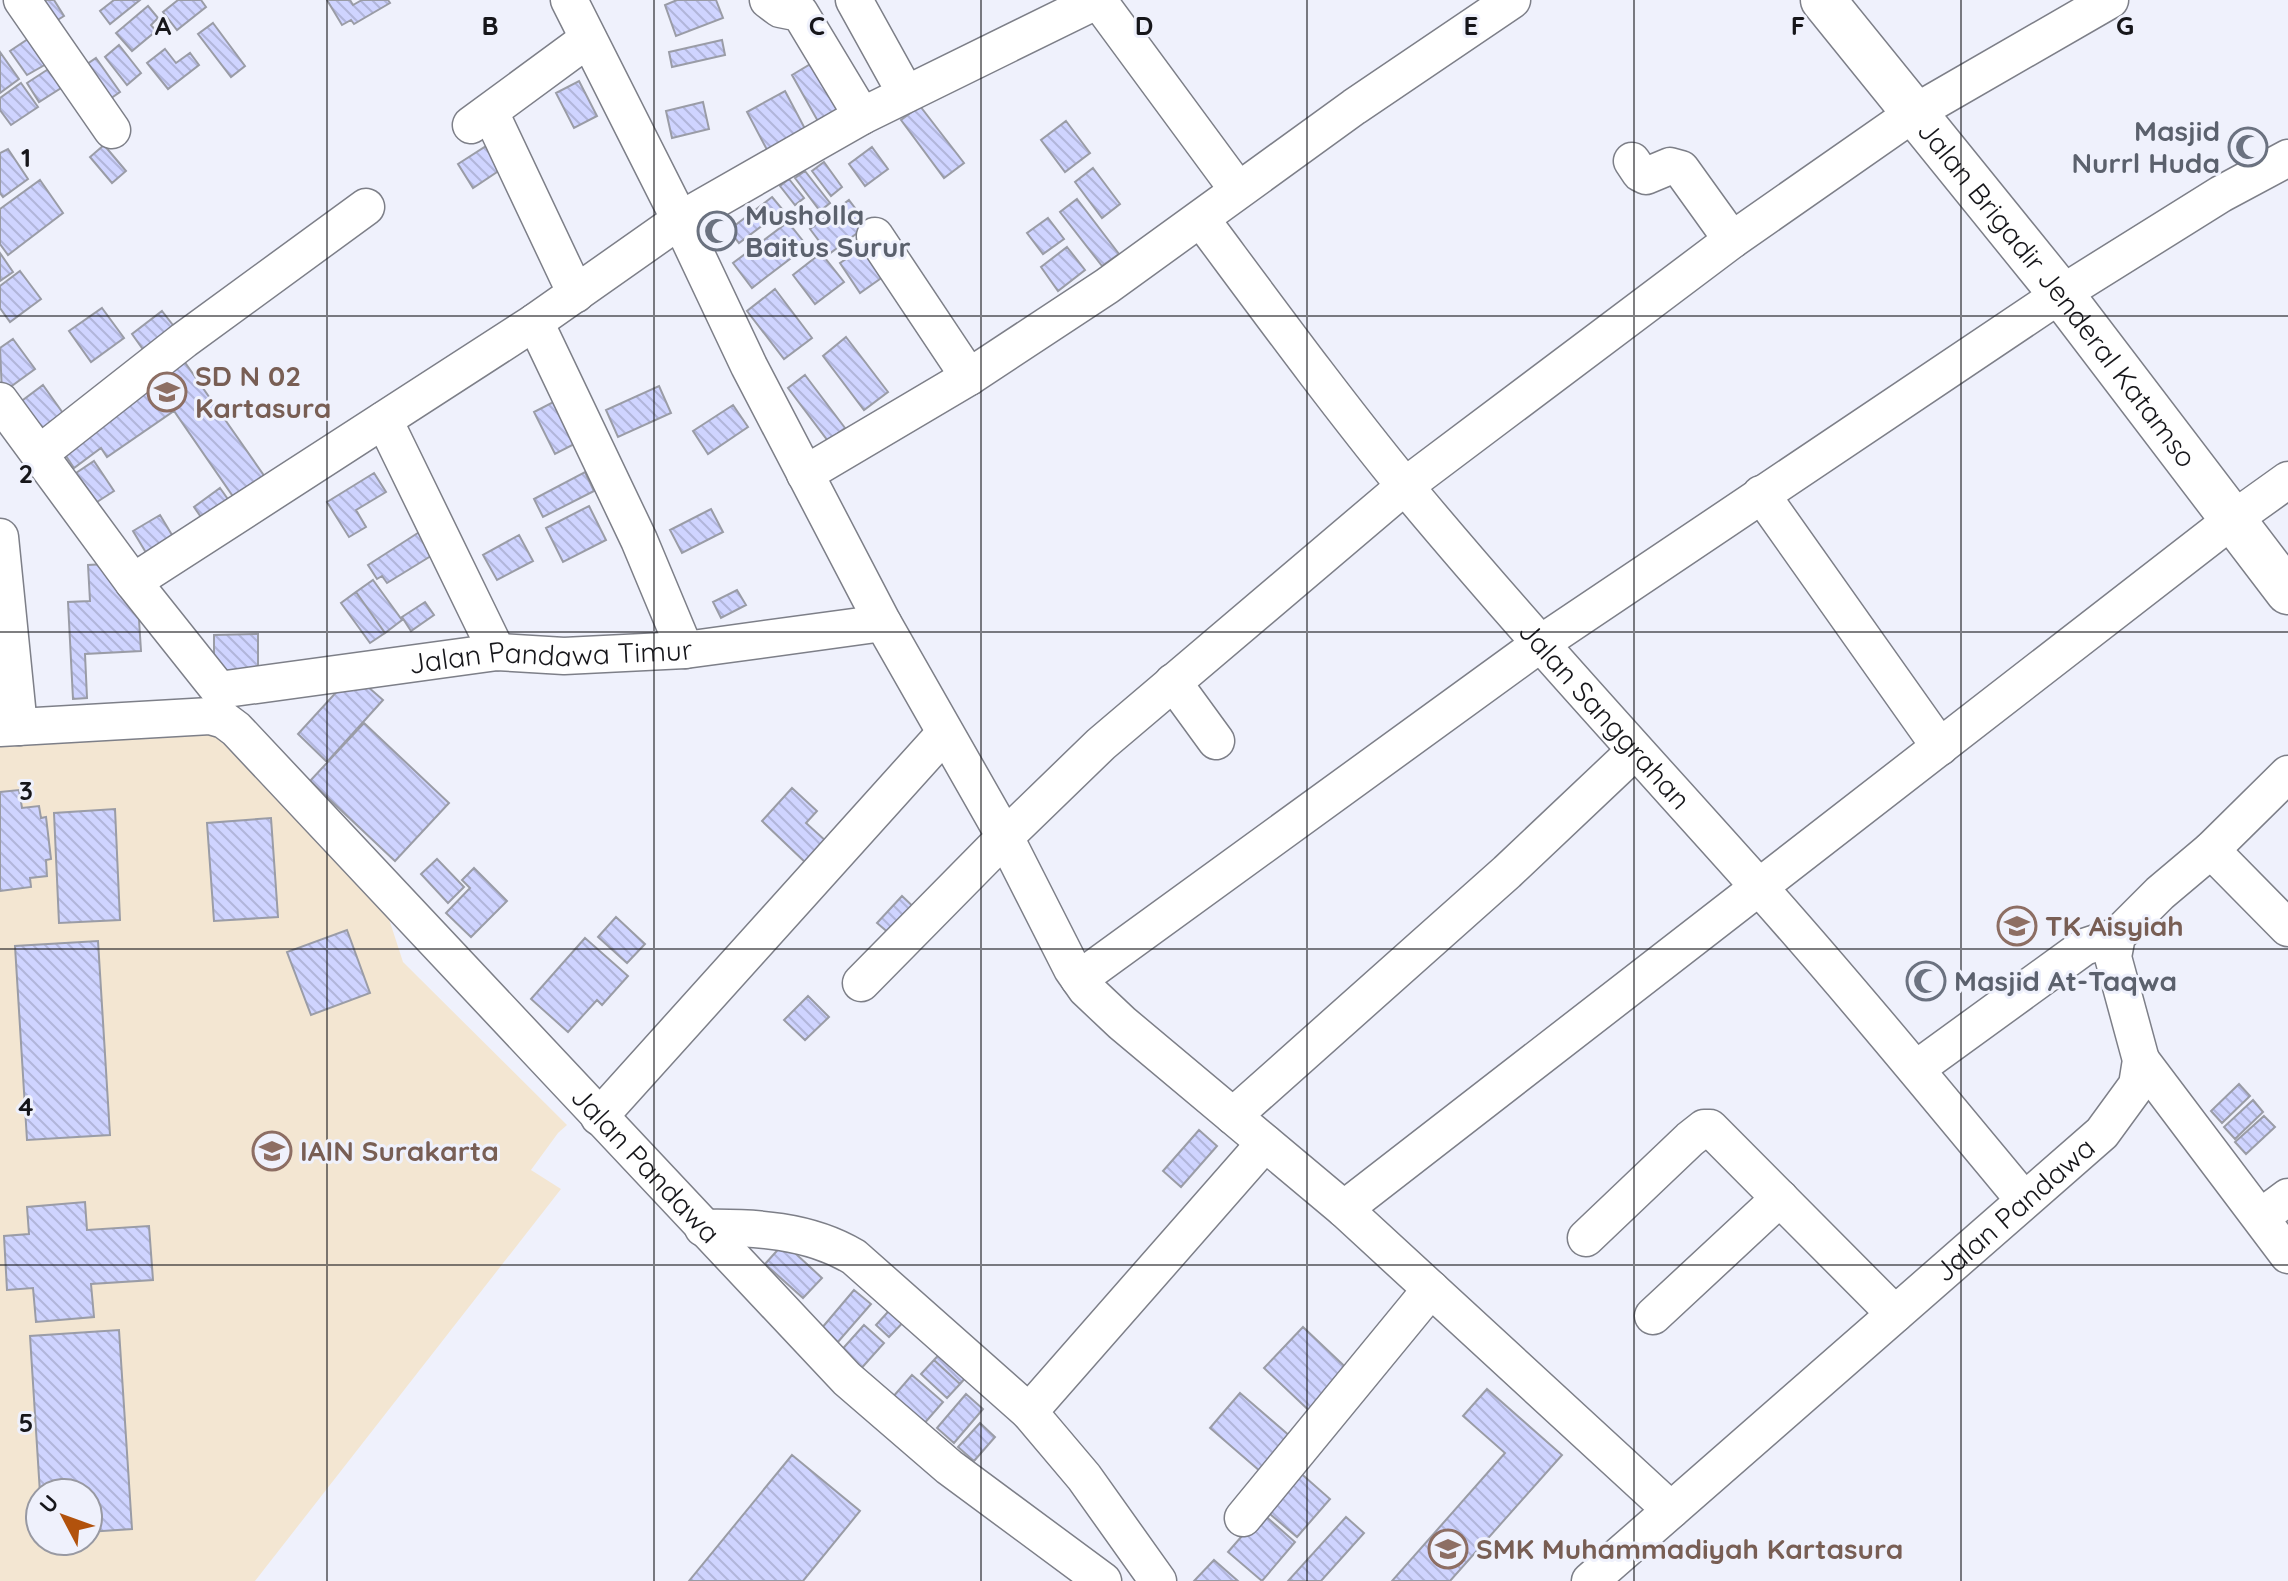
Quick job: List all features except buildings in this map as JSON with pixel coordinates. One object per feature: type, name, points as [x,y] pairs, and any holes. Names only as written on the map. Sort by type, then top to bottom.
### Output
[{"type":"main road","name":"Jalan Brigadir Jenderal Katamso","points":[[1823,0],[2061,294],[2288,592]]},
{"type":"street","points":[[22,0],[112,130]]},
{"type":"street","points":[[569,0],[805,474],[883,623],[1005,837],[1079,979],[1106,1009],[1344,1209],[1671,1510]]},
{"type":"street","points":[[768,0],[780,9],[800,13],[862,116]]},
{"type":"street","points":[[854,0],[906,94]]},
{"type":"street","points":[[133,582],[535,322],[680,220],[862,116],[1098,0],[1238,190]]},
{"type":"street","points":[[805,474],[969,377],[1107,286],[1354,107],[1512,0]]},
{"type":"street","points":[[861,983],[1101,744],[1405,486],[1732,240],[1914,113],[2110,0]]},
{"type":"street","points":[[576,294],[479,119],[588,39]]},
{"type":"street","points":[[1079,979],[1540,644],[2061,294],[2221,194],[2288,158]]},
{"type":"street","points":[[1632,161],[1646,176],[1670,166],[1681,169],[1732,240]]},
{"type":"street","points":[[39,454],[184,340],[366,207]]},
{"type":"street","name":"Jalan Sanggrahan","points":[[1201,219],[1316,376],[1405,486],[1540,644],[1759,887],[2024,1200]]},
{"type":"street","points":[[875,236],[969,377]]},
{"type":"street","points":[[535,322],[639,540],[685,650]]},
{"type":"street","name":"Jalan Pandawa","points":[[0,401],[133,582],[231,725],[796,1327],[874,1404],[949,1467],[1103,1581]]},
{"type":"street","points":[[384,420],[497,652]]},
{"type":"street","points":[[1344,1209],[2232,520],[2288,480]]},
{"type":"street","points":[[1761,494],[1940,747]]},
{"type":"street","points":[[0,537],[9,728],[218,704]]},
{"type":"street","name":"Jalan Pandawa Timur","points":[[218,704],[497,652],[564,656],[685,650],[883,623]]},
{"type":"street","points":[[1173,682],[1216,741]]},
{"type":"street","points":[[599,1117],[945,733]]},
{"type":"street","points":[[1233,1116],[1507,872],[1635,751]]},
{"type":"street","points":[[1916,1069],[2084,947],[2117,936],[2288,774]]},
{"type":"street","points":[[2211,850],[2288,928]]},
{"type":"street","points":[[2117,936],[2113,957],[2141,1060],[2274,1207],[2288,1255]]},
{"type":"street","name":"Jalan Pandawa","points":[[1590,1581],[2102,1133],[2137,1085],[2141,1060]]},
{"type":"street","points":[[1586,1238],[1690,1139],[1706,1128],[1716,1131],[1895,1314]]},
{"type":"street","points":[[1029,1412],[1265,1143]]},
{"type":"street","points":[[1653,1316],[1780,1198]]},
{"type":"street","points":[[703,1228],[742,1227],[781,1231],[843,1250],[854,1257],[1029,1412],[1084,1477],[1158,1581]]},
{"type":"street","points":[[1243,1518],[1431,1289]]},
{"type":"shaded area","name":"IAIN Surakarta","points":[[204,728],[257,751],[375,876],[403,962],[567,1125],[531,1170],[561,1189],[255,1581],[0,1581],[0,744]]},
{"type":"place","name":"Masjid Nurrl Huda","points":[[2248,147]]},
{"type":"place","name":"Musholla Baitus Surur","points":[[717,231]]},
{"type":"place","name":"SD N 02 Kartasura","points":[[167,392]]},
{"type":"place","name":"TK Aisyiah","points":[[2017,926]]},
{"type":"place","name":"Masjid At-Taqwa","points":[[1926,981]]},
{"type":"place","name":"IAIN Surakarta","points":[[272,1151]]},
{"type":"place","name":"SMK Muhammadiyah Kartasura","points":[[1448,1549]]}]
